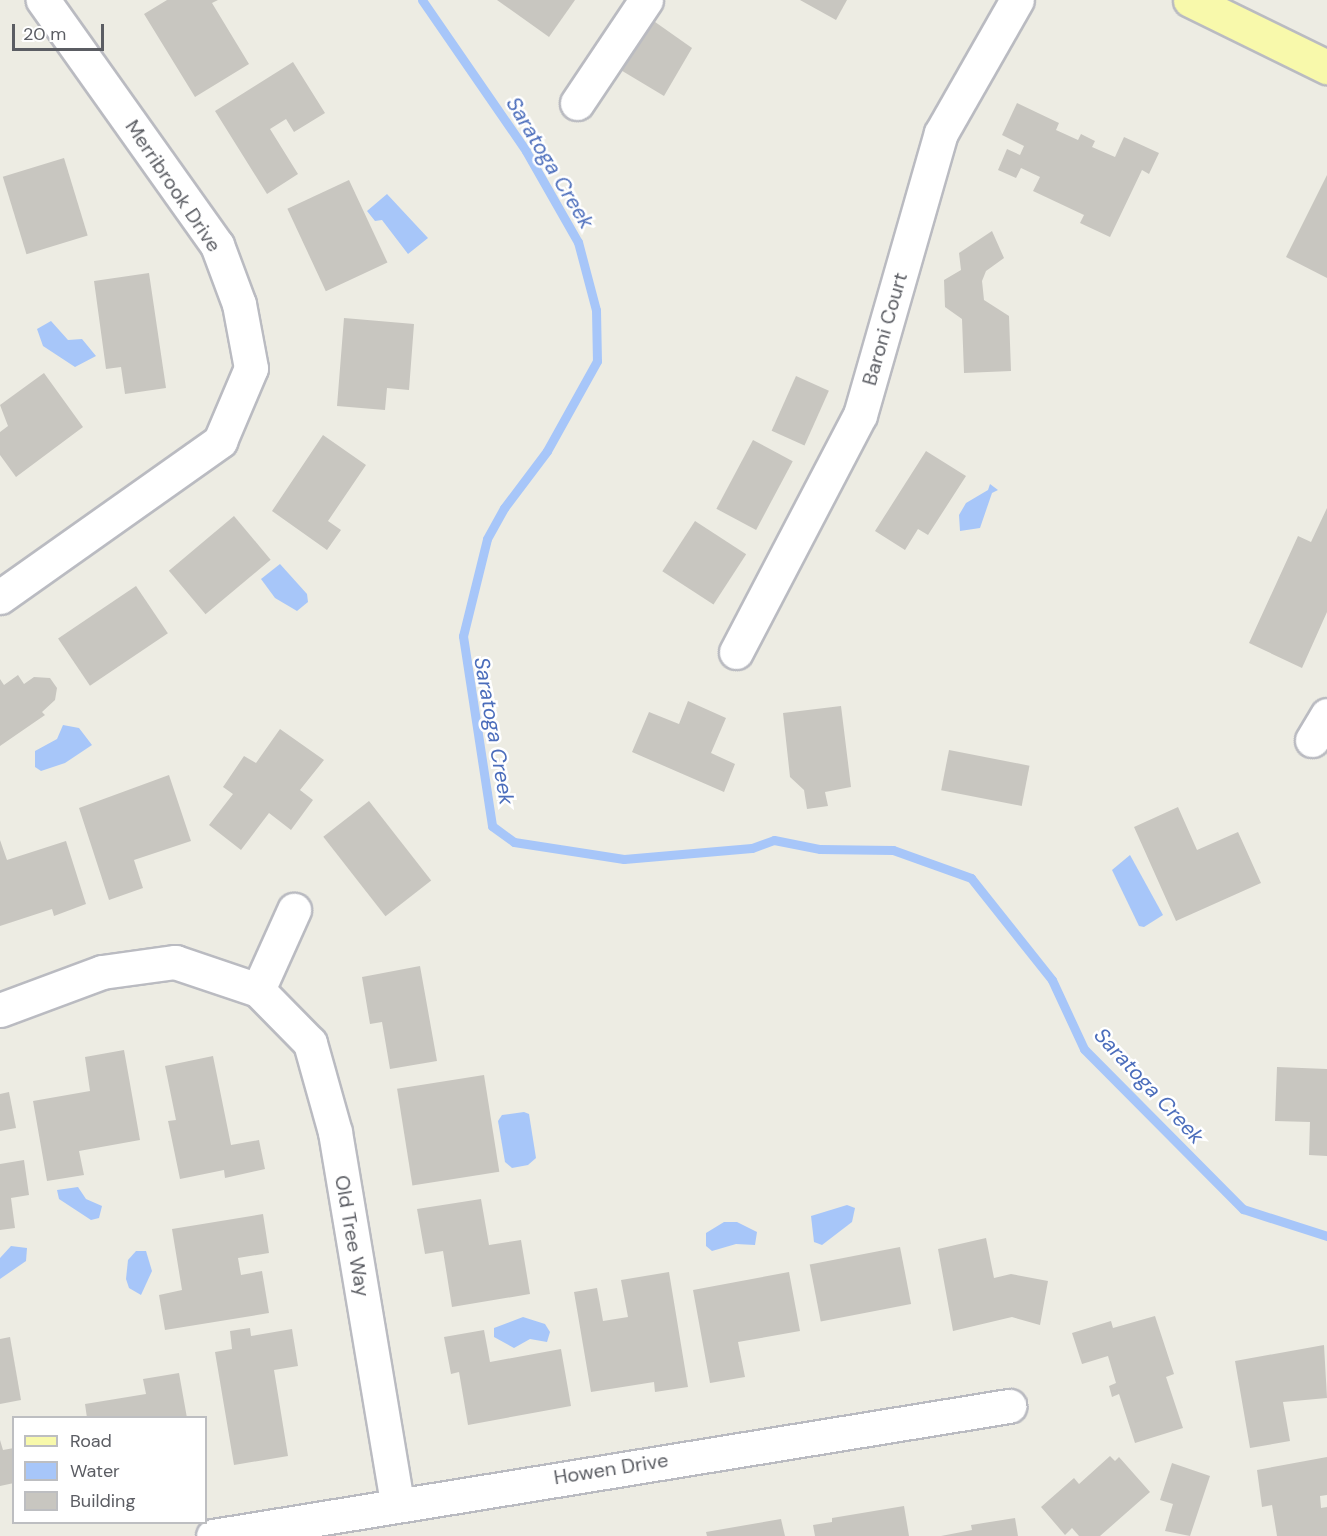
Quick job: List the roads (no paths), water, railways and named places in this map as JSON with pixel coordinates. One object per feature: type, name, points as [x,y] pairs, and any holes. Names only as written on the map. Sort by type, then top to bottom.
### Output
[{"type":"main road","points":[[1190,0],[1226,8],[1327,67]]},
{"type":"street","name":"Merribrook Drive","points":[[0,597],[220,441],[251,368],[239,304],[218,245],[44,0]]},
{"type":"street","points":[[577,103],[646,0]]},
{"type":"street","name":"Baroni Court","points":[[736,652],[860,415],[941,133],[1017,0]]},
{"type":"street","points":[[258,990],[294,910]]},
{"type":"street","name":"Old Tree Way","points":[[0,1010],[102,972],[175,962],[258,990],[310,1043],[335,1132],[397,1503]]},
{"type":"street","name":"Howen Drive","points":[[213,1536],[397,1503],[1009,1406]]},
{"type":"water","points":[[387,194],[428,238],[408,254],[382,220],[375,221],[367,211]]},
{"type":"water","points":[[51,321],[68,340],[82,339],[96,356],[75,367],[43,346],[37,329]]},
{"type":"water","points":[[990,484],[998,490],[992,493],[980,528],[960,531],[959,515],[966,503],[988,490]]},
{"type":"water","points":[[280,564],[307,594],[308,602],[297,611],[275,598],[261,579]]},
{"type":"water","points":[[63,725],[79,728],[92,745],[65,763],[41,771],[35,767],[35,751],[57,739]]},
{"type":"water","points":[[1130,855],[1163,915],[1144,927],[1139,926],[1112,870]]},
{"type":"water","points":[[524,1112],[529,1114],[536,1158],[528,1165],[512,1168],[505,1162],[498,1121],[502,1115]]},
{"type":"water","points":[[78,1187],[86,1199],[102,1206],[99,1218],[91,1220],[59,1199],[57,1190]]},
{"type":"water","points":[[847,1205],[855,1208],[852,1222],[822,1245],[814,1242],[811,1216]]},
{"type":"water","points":[[724,1222],[737,1222],[757,1232],[755,1245],[736,1244],[712,1251],[706,1246],[706,1233]]},
{"type":"water","points":[[11,1246],[27,1248],[26,1261],[0,1279],[0,1258]]},
{"type":"water","points":[[136,1251],[146,1251],[152,1271],[141,1295],[129,1288],[126,1279],[128,1260]]},
{"type":"water","points":[[523,1317],[545,1324],[550,1332],[547,1342],[530,1339],[514,1348],[494,1337],[494,1328]]},
{"type":"waterway","name":"Saratoga Creek","points":[[422,0],[526,151],[578,242],[596,310],[597,361],[547,451],[504,508],[487,539],[463,636],[492,826],[514,842],[624,859],[752,848],[774,840],[820,849],[893,850],[971,878],[1052,980],[1084,1049],[1243,1209],[1327,1236]]}]
